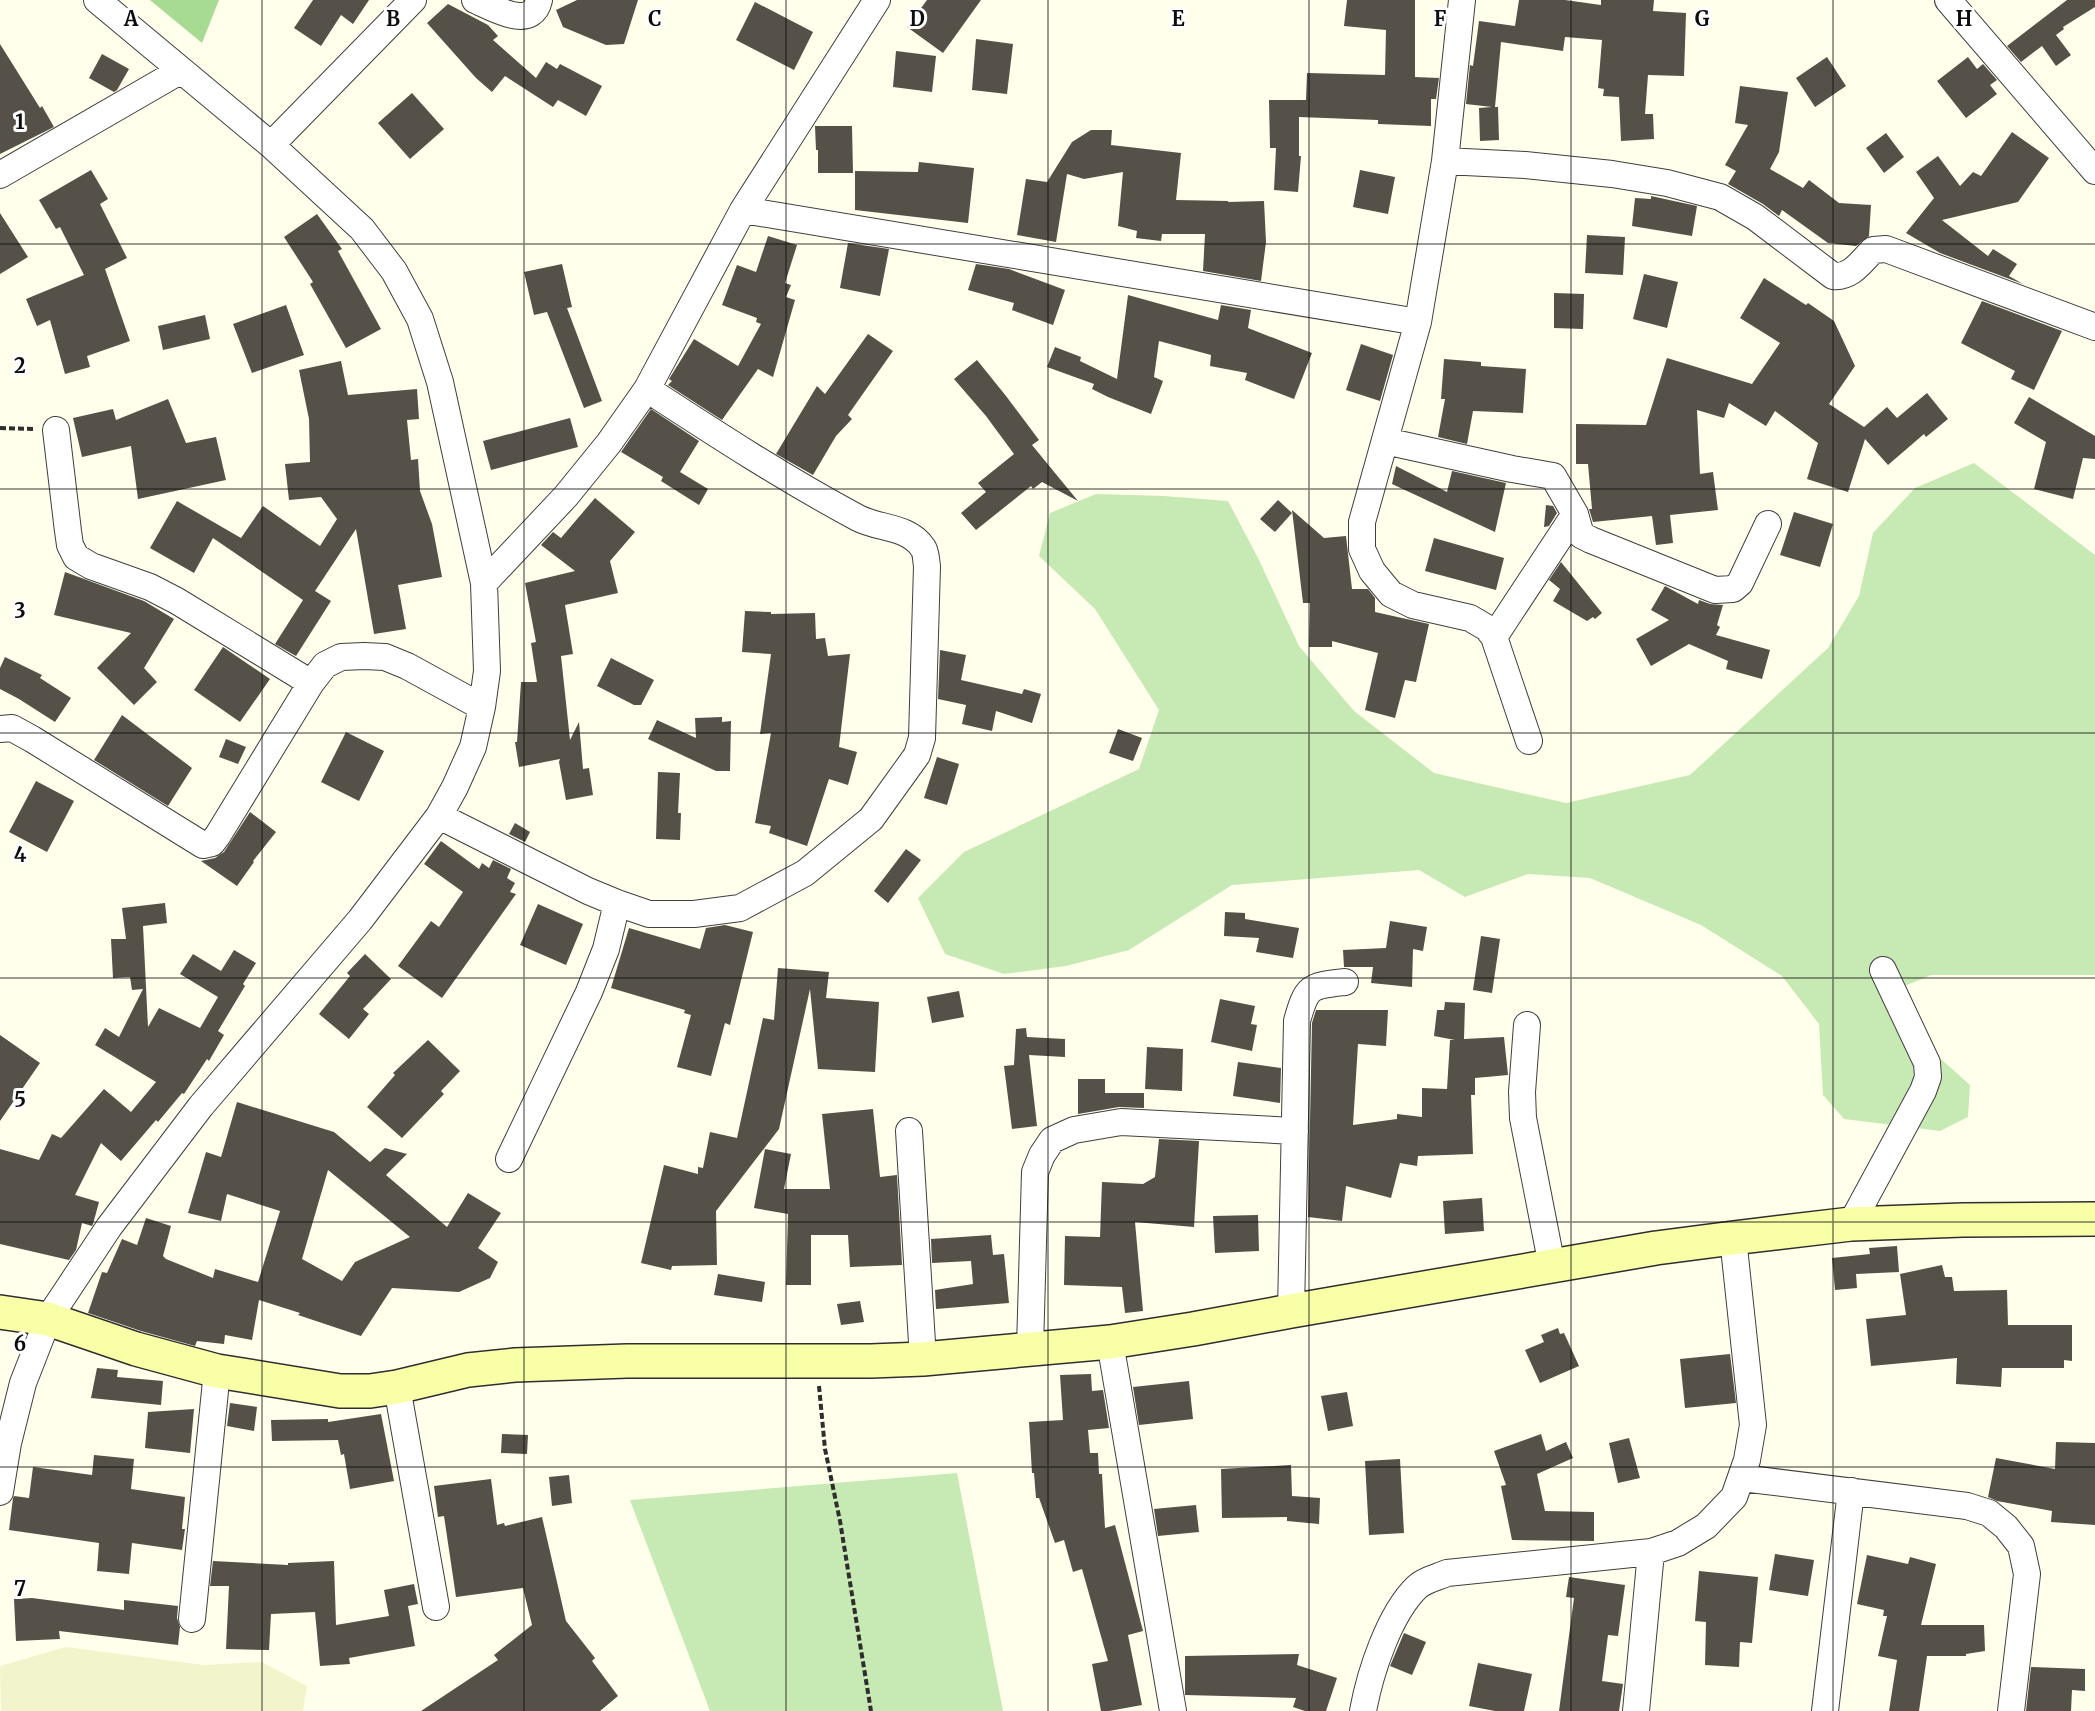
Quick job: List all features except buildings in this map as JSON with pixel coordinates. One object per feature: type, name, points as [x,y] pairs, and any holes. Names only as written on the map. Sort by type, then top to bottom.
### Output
[{"type":"street","points":[[0,1492],[8,1443],[23,1383],[48,1318],[109,1227],[201,1106],[360,920],[439,816],[473,747],[487,671],[484,583],[440,382],[420,319],[394,271],[362,229],[271,145],[97,0]]},
{"type":"street","points":[[271,145],[413,0]]},
{"type":"street","points":[[476,0],[512,16],[524,16],[531,13],[539,0]]},
{"type":"street","points":[[484,583],[566,495],[609,443],[647,389],[743,210],[877,0]]},
{"type":"street","points":[[1462,0],[1445,161],[1418,322],[1362,522],[1362,549],[1372,571],[1391,594],[1413,605],[1470,618],[1487,628],[1494,637],[1529,741]]},
{"type":"street","points":[[1948,0],[2095,171]]},
{"type":"street","points":[[0,175],[180,71]]},
{"type":"street","points":[[1445,161],[1536,166],[1612,174],[1667,183],[1720,196],[1780,235],[1833,276],[1841,277],[1850,273],[1873,250],[1886,249],[2095,327]]},
{"type":"street","points":[[743,210],[1418,322]]},
{"type":"street","points":[[439,816],[616,903],[649,914],[694,914],[740,908],[805,873],[871,819],[917,755],[922,738],[927,566],[924,549],[910,536],[896,529],[860,519],[753,459],[647,389]]},
{"type":"street","points":[[56,430],[70,545],[76,557],[91,566],[150,587],[177,601],[311,683]]},
{"type":"street","points":[[1385,441],[1553,476],[1575,514],[1581,534],[1715,590],[1733,589],[1740,583],[1768,524]]},
{"type":"street","points":[[1494,637],[1575,514]]},
{"type":"street","points":[[0,729],[12,728],[32,739],[203,845],[212,843],[218,835],[311,683],[325,665],[341,657],[385,657],[408,666],[482,707]]},
{"type":"street","points":[[509,1159],[590,992],[606,950],[616,903]]},
{"type":"street","points":[[1851,1224],[1928,1077],[1927,1063],[1883,970]]},
{"type":"street","points":[[1290,1311],[1298,1021],[1303,1002],[1316,985],[1345,982]]},
{"type":"street","points":[[1527,1025],[1522,1092],[1523,1118],[1552,1266]]},
{"type":"street","points":[[1030,1348],[1035,1172],[1052,1140],[1074,1130],[1121,1122],[1295,1131]]},
{"type":"street","points":[[909,1131],[923,1359]]},
{"type":"street","points":[[0,1312],[48,1318],[136,1349],[217,1371],[340,1391],[370,1390],[397,1387],[468,1370],[515,1365],[627,1361],[923,1359],[1110,1342],[1656,1248],[1733,1238],[1851,1224],[2095,1219]]},
{"type":"street","points":[[1363,1711],[1368,1682],[1397,1612],[1418,1585],[1447,1573],[1651,1552],[1678,1543],[1706,1526],[1734,1497],[1742,1478],[1753,1425],[1733,1238]]},
{"type":"street","points":[[1110,1342],[1173,1711]]},
{"type":"street","points":[[192,1619],[217,1371]]},
{"type":"street","points":[[397,1387],[436,1607]]},
{"type":"street","points":[[1742,1478],[1967,1506],[1989,1513],[2006,1527],[2021,1546],[2027,1574],[2011,1711]]},
{"type":"street","points":[[1825,1711],[1851,1491]]},
{"type":"street","points":[[1636,1711],[1651,1552]]},
{"type":"path","points":[[0,428],[56,430]]},
{"type":"path","points":[[818,1361],[820,1414],[825,1449],[840,1521],[871,1711]]},
{"type":"green space","points":[[150,0],[219,0],[202,43]]},
{"type":"green space","points":[[1974,463],[2095,555],[2095,975],[1931,975],[1900,988],[1896,1019],[1970,1085],[1968,1117],[1940,1131],[1844,1119],[1823,1095],[1819,1024],[1782,976],[1701,925],[1590,878],[1528,874],[1465,897],[1419,870],[1232,885],[1129,950],[1066,966],[1004,974],[945,954],[918,898],[964,852],[1139,769],[1159,710],[1095,609],[1039,556],[1050,513],[1096,494],[1228,501],[1258,558],[1299,646],[1354,711],[1434,773],[1566,803],[1690,775],[1828,648],[1859,596],[1873,533],[1915,488]]},
{"type":"green space","points":[[957,1473],[1003,1711],[710,1711],[630,1500]]},
{"type":"green space","points":[[66,1647],[204,1665],[262,1662],[307,1686],[303,1711],[1,1711],[0,1666]]}]
